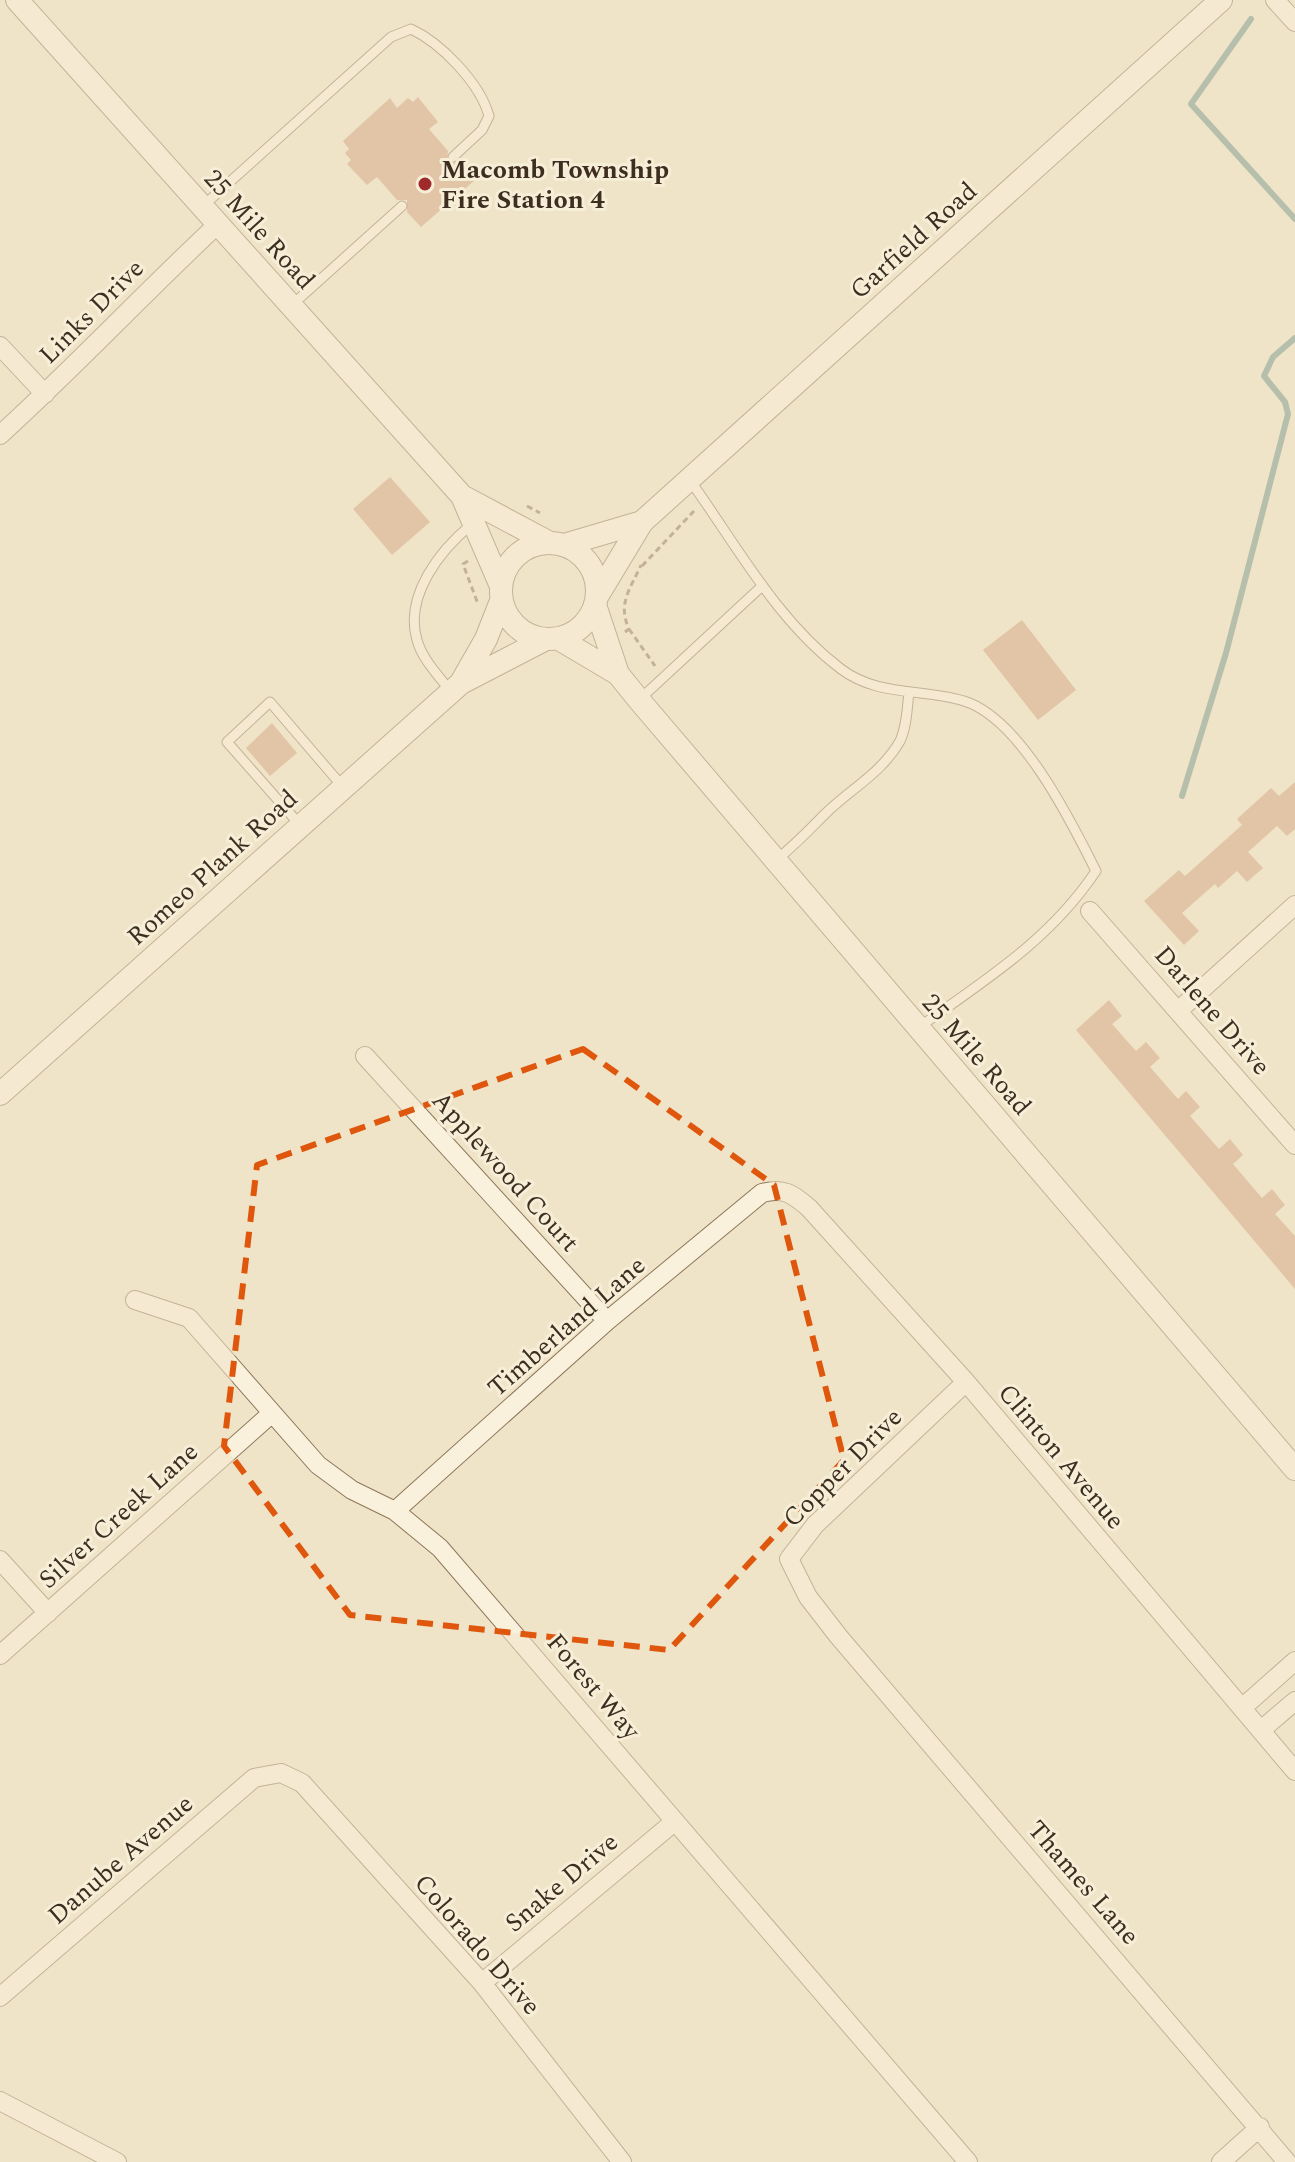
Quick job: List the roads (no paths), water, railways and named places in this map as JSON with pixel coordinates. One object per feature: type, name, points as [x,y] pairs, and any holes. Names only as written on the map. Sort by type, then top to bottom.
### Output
[{"type":"street","name":"25 Mile Road","points":[[17,0],[462,496],[501,592]]},
{"type":"street","name":"Garfield Road","points":[[596,600],[642,522],[1221,0]]},
{"type":"street","points":[[1275,0],[1295,22]]},
{"type":"street","name":"Links Drive","points":[[0,435],[80,362],[143,293],[218,224]]},
{"type":"street","points":[[0,346],[45,394]]},
{"type":"street","name":"25 Mile Road","points":[[462,496],[554,536]]},
{"type":"street","name":"Garfield Road","points":[[554,536],[642,522]]},
{"type":"street","points":[[554,536],[579,553],[591,566],[596,600],[586,624],[552,640],[516,627],[501,592],[506,568],[517,555],[554,536]]},
{"type":"street","name":"Romeo Plank Road","points":[[456,687],[486,639],[501,592]]},
{"type":"street","name":"25 Mile Road","points":[[596,600],[618,674],[1295,1469]]},
{"type":"street","name":"25 Mile Road","points":[[552,640],[618,674]]},
{"type":"street","name":"Romeo Plank Road","points":[[0,1094],[456,687],[552,640]]},
{"type":"street","points":[[1179,1010],[1295,905]]},
{"type":"street","name":"Darlene Drive","points":[[1090,911],[1295,1145]]},
{"type":"street","name":"Applewood Court","points":[[365,1056],[607,1321]]},
{"type":"street","name":"Timberland Lane","points":[[395,1511],[607,1321],[762,1193],[777,1189]]},
{"type":"street","name":"Clinton Avenue","points":[[777,1189],[793,1194],[809,1208],[966,1382],[1295,1771]]},
{"type":"street","name":"Forest Way","points":[[135,1300],[189,1318],[318,1465],[352,1490],[395,1511],[440,1548],[968,2162]]},
{"type":"street","name":"Copper Drive","points":[[839,1637],[808,1597],[789,1559],[815,1525],[966,1382]]},
{"type":"street","name":"Silver Creek Lane","points":[[0,1655],[271,1414]]},
{"type":"street","points":[[0,1560],[48,1613]]},
{"type":"street","name":"Thames Lane","points":[[839,1637],[1287,2162]]},
{"type":"street","points":[[1242,1708],[1295,1661]]},
{"type":"street","points":[[1261,1730],[1295,1701]]},
{"type":"street","name":"Colorado Drive","points":[[281,1773],[302,1783],[482,1983],[622,2162]]},
{"type":"street","name":"Danube Avenue","points":[[0,1997],[254,1778],[281,1773]]},
{"type":"street","name":"Snake Drive","points":[[482,1983],[674,1822]]},
{"type":"street","points":[[0,2101],[117,2162]]},
{"type":"street","points":[[1221,2162],[1260,2127]]},
{"type":"lane","points":[[203,206],[391,37],[411,29],[428,37],[484,98],[489,116],[482,130],[453,157]]},
{"type":"lane","points":[[291,306],[402,206]]},
{"type":"lane","points":[[689,479],[761,587],[842,670],[881,690],[965,701],[995,717],[1033,764],[1096,871],[1072,907],[993,976],[918,1028]]},
{"type":"lane","points":[[456,687],[417,643],[413,621],[421,590],[434,565],[450,542],[472,524]]},
{"type":"lane","points":[[639,700],[761,587]]},
{"type":"lane","points":[[775,861],[863,784],[891,752],[900,740],[906,720],[909,692]]},
{"type":"lane","points":[[300,825],[227,742],[270,702],[343,787]]},
{"type":"waterway","points":[[1251,19],[1191,104],[1295,219]]},
{"type":"waterway","points":[[1182,796],[1226,653],[1288,414],[1285,402],[1264,376],[1273,357],[1295,338]]},
{"type":"place","name":"Macomb Township Fire Station 4","points":[[425,184]]}]
